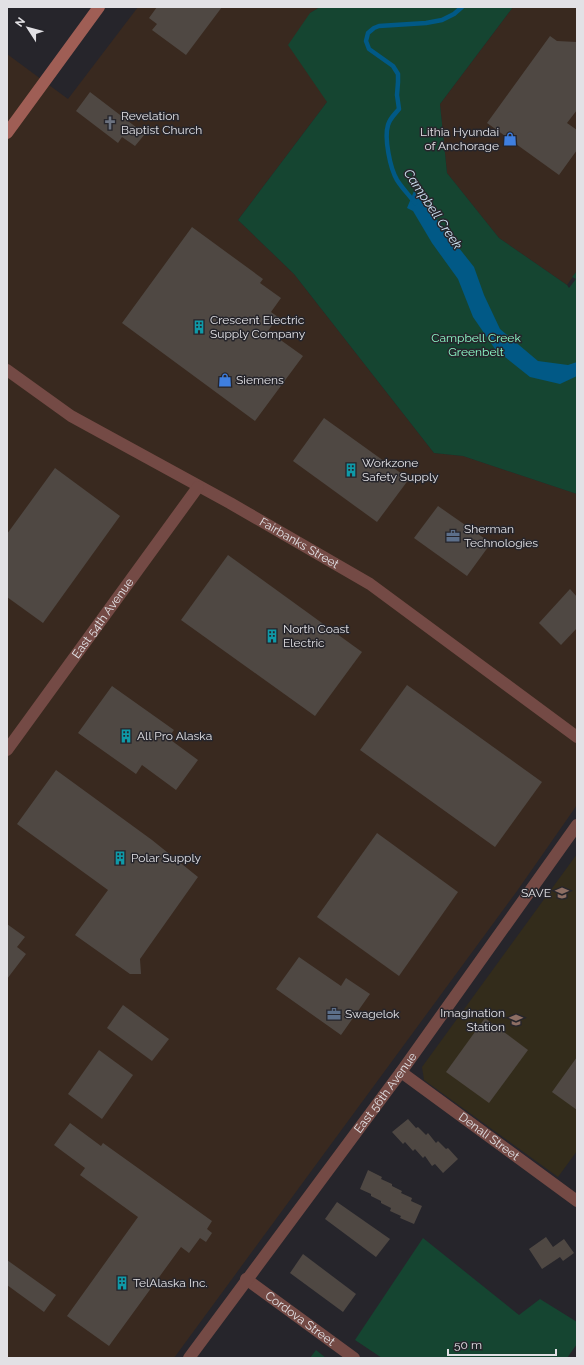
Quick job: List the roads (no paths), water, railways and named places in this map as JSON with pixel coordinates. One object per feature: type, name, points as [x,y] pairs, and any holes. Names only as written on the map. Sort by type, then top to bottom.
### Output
[{"type":"main road","points":[[7,133],[99,7]]},
{"type":"street","name":"Fairbanks Street","points":[[7,370],[71,416],[198,487],[230,503],[370,584],[577,737]]},
{"type":"street","name":"East 54th Avenue","points":[[7,750],[198,487]]},
{"type":"street","name":"East 56th Avenue","points":[[189,1358],[246,1279],[401,1072],[577,825]]},
{"type":"street","name":"Denali Street","points":[[401,1072],[577,1201]]},
{"type":"street","name":"Cordova Street","points":[[246,1279],[354,1358]]},
{"type":"water","points":[[414,191],[474,267],[484,295],[500,329],[538,361],[568,365],[577,362],[577,376],[560,384],[530,377],[495,349],[473,317],[458,279],[432,243],[413,211],[407,208]]},
{"type":"waterway","name":"Campbell Creek","points":[[415,203],[394,175],[387,145],[388,125],[391,118],[399,109],[397,95],[398,74],[393,66],[369,49],[366,41],[368,33],[379,26],[426,23],[442,20],[454,14],[462,7]]},
{"type":"place","name":"Revelation Baptist Church","points":[[110,123]]},
{"type":"place","name":"Lithia Hyundai of Anchorage","points":[[510,139]]},
{"type":"place","name":"Crescent Electric Supply Company","points":[[199,327]]},
{"type":"place","name":"Siemens","points":[[225,380]]},
{"type":"place","name":"Workzone Safety Supply","points":[[351,470]]},
{"type":"place","name":"Sherman Technologies","points":[[453,536]]},
{"type":"place","name":"North Coast Electric","points":[[272,636]]},
{"type":"place","name":"All Pro Alaska","points":[[126,736]]},
{"type":"place","name":"Polar Supply","points":[[120,858]]},
{"type":"place","name":"SAVE","points":[[562,893]]},
{"type":"place","name":"Swagelok","points":[[334,1014]]},
{"type":"place","name":"Imagination Station","points":[[516,1020]]},
{"type":"place","name":"TelAlaska Inc.","points":[[122,1283]]},
{"type":"park label","name":"Campbell Creek Greenbelt","points":[[476,345]]}]
